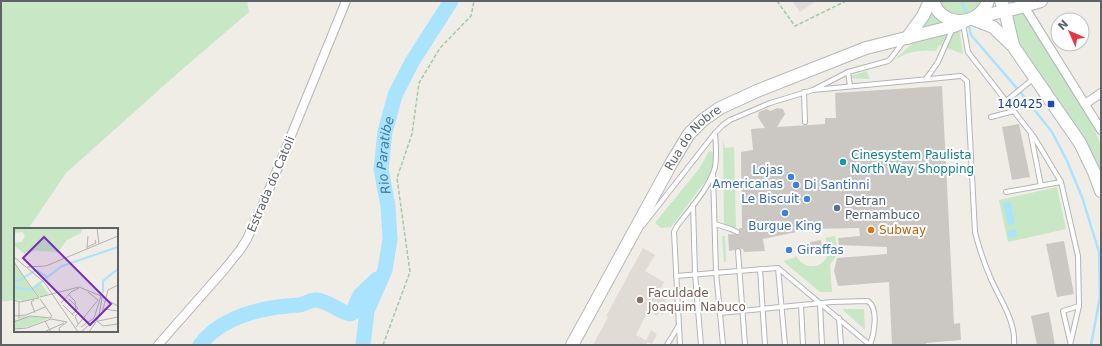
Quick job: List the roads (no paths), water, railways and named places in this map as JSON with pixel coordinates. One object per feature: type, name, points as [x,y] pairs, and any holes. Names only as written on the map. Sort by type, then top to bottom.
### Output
[{"type":"main road","points":[[907,38],[932,1],[939,12],[946,18],[954,21],[967,21],[993,27],[1013,46],[1080,143],[1094,172],[1101,191]]},
{"type":"main road","points":[[967,21],[983,10],[988,1]]},
{"type":"main road","name":"Rua do Nobre","points":[[572,345],[672,162],[689,134],[703,120],[720,108],[757,91],[866,48],[967,21],[1012,5],[1041,1]]},
{"type":"main road","points":[[1012,5],[1013,46]]},
{"type":"street","name":"Estrada do Catoli","points":[[158,345],[224,270],[247,239],[266,197],[346,1]]},
{"type":"street","points":[[1012,5],[1085,104],[1101,130]]},
{"type":"street","points":[[1085,104],[1101,92]]},
{"type":"lane","points":[[926,78],[967,21]]},
{"type":"lane","points":[[967,21],[968,52],[1030,132],[1061,182],[1078,256],[1079,306],[1070,344]]},
{"type":"lane","points":[[813,90],[848,72],[888,60],[907,38]]},
{"type":"lane","points":[[848,72],[850,86]]},
{"type":"lane","points":[[626,248],[715,133],[723,124],[730,120],[770,103],[813,90],[926,78],[961,76],[966,81],[975,232],[979,248],[1012,322],[1014,345]]},
{"type":"lane","points":[[1006,101],[1035,77]]},
{"type":"lane","points":[[804,92],[805,122]]},
{"type":"lane","points":[[991,117],[1014,111]]},
{"type":"lane","points":[[1030,132],[1041,186]]},
{"type":"lane","points":[[715,133],[716,161],[713,175],[714,224],[716,272],[723,345]]},
{"type":"lane","points":[[680,345],[674,232],[713,175]]},
{"type":"lane","points":[[1006,192],[1061,182]]},
{"type":"lane","points":[[693,205],[695,274],[701,345]]},
{"type":"lane","points":[[714,224],[737,232]]},
{"type":"lane","points":[[738,251],[745,345]]},
{"type":"lane","points":[[676,276],[778,268],[820,304],[839,318],[870,345],[873,331],[874,310],[872,304],[868,301],[860,301],[820,304],[801,305],[720,313]]},
{"type":"lane","points":[[778,268],[785,345]]},
{"type":"lane","points":[[760,269],[765,345]]},
{"type":"lane","points":[[820,304],[822,345]]},
{"type":"lane","points":[[801,305],[803,345]]},
{"type":"lane","points":[[1070,344],[1063,311],[1079,306]]},
{"type":"lane","points":[[839,318],[841,345]]},
{"type":"lane","points":[[667,345],[679,325]]},
{"type":"water","points":[[1010,201],[1015,223],[1008,225],[1003,203]]},
{"type":"water","points":[[1016,229],[1017,236],[1009,238],[1007,231]]},
{"type":"waterway","name":"Rio Paratibe","points":[[363,345],[367,311],[385,270],[390,239],[388,206],[381,169],[385,132],[395,95],[412,62],[451,1]]},
{"type":"waterway","points":[[962,1],[967,16]]},
{"type":"waterway","points":[[968,23],[971,35],[1021,93],[1052,132],[1067,161],[1082,197],[1099,252],[1100,297],[1091,345]]},
{"type":"waterway","points":[[200,345],[214,330],[232,320],[252,312],[299,305],[315,300],[322,301],[346,313],[353,313],[360,295],[377,279]]},
{"type":"place","name":"140425","points":[[1051,104]]},
{"type":"place","name":"Cinesystem Paulista North Way Shopping","points":[[843,162]]},
{"type":"place","name":"Lojas Americanas","points":[[791,177]]},
{"type":"place","name":"Di Santinni","points":[[796,185]]},
{"type":"place","name":"Le Biscuit","points":[[807,199]]},
{"type":"place","name":"Detran Pernambuco","points":[[837,208]]},
{"type":"place","name":"Burgue King","points":[[785,213]]},
{"type":"place","name":"Subway","points":[[871,230]]},
{"type":"place","name":"Giraffas","points":[[789,250]]},
{"type":"place","name":"Faculdade Joaquim Nabuco","points":[[640,300]]}]
